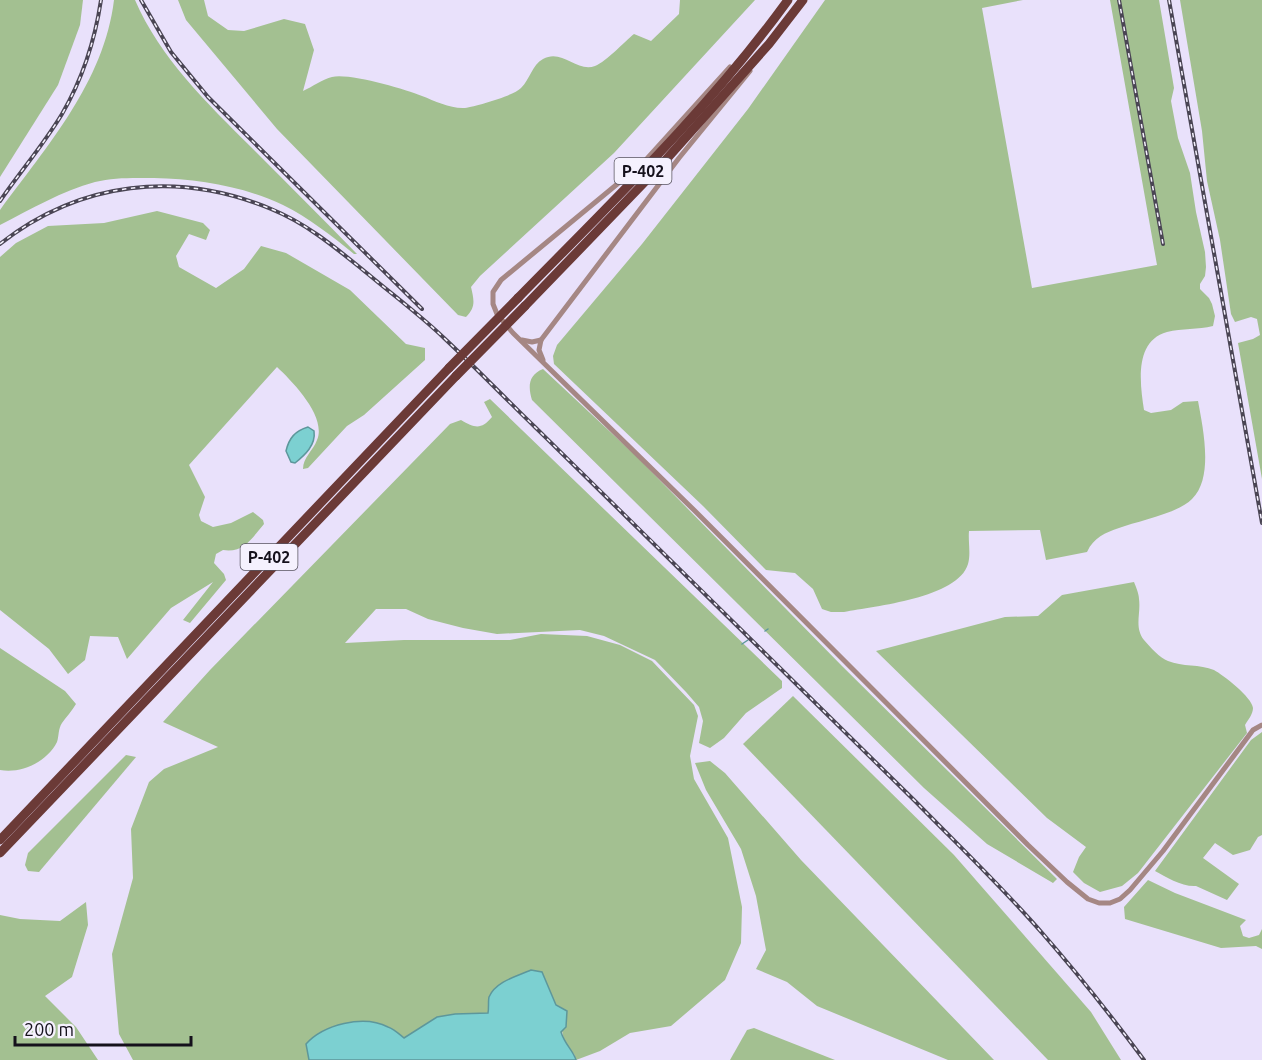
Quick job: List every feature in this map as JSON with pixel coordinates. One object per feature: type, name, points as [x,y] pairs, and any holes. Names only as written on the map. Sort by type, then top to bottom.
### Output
[{"type":"main road","name":"Р-402","points":[[0,853],[456,376],[720,86],[788,0]]},
{"type":"main road","name":"Р-402","points":[[0,840],[449,368],[522,302],[663,163],[769,44],[803,0]]},
{"type":"street","points":[[760,36],[644,162],[501,280],[493,292],[493,304],[497,314],[513,333],[703,519],[1028,845],[1088,899],[1105,904],[1125,895],[1163,851],[1253,730],[1262,725]]},
{"type":"street","points":[[558,377],[540,355],[541,340],[679,158],[744,80],[769,44]]},
{"type":"street","points":[[513,333],[528,342],[541,340]]},
{"type":"shaded area","points":[[0,0],[83,0],[80,25],[58,85],[0,177]]},
{"type":"shaded area","points":[[114,0],[135,0],[157,41],[186,79],[357,254],[311,221],[268,198],[236,188],[187,180],[132,178],[95,182],[59,195],[0,225],[0,210],[54,137],[86,86],[99,58]]},
{"type":"shaded area","points":[[178,0],[204,0],[208,16],[228,30],[244,31],[284,19],[305,24],[314,50],[303,91],[325,79],[340,76],[351,77],[377,82],[449,106],[465,108],[517,91],[536,65],[550,56],[557,56],[582,66],[595,66],[634,34],[651,41],[679,14],[680,0],[755,0],[614,153],[480,276],[471,287],[473,303],[466,317],[458,315],[277,129],[186,20]]},
{"type":"shaded area","points":[[825,0],[1023,0],[982,8],[1032,288],[1157,265],[1110,0],[1159,0],[1174,88],[1171,101],[1178,138],[1190,173],[1205,252],[1205,276],[1200,289],[1209,298],[1215,316],[1213,326],[1167,332],[1156,337],[1144,354],[1142,365],[1141,388],[1144,410],[1151,413],[1171,410],[1183,402],[1198,401],[1204,438],[1205,466],[1199,490],[1186,504],[1105,534],[1093,543],[1087,552],[1046,560],[1040,530],[969,531],[968,564],[961,576],[949,585],[933,593],[894,603],[844,612],[831,612],[822,609],[813,589],[795,573],[766,570],[703,506],[554,364],[553,356],[557,345],[642,244],[748,109]]},
{"type":"shaded area","points":[[1180,0],[1262,0],[1262,479],[1238,343],[1260,335],[1257,319],[1251,317],[1235,322],[1231,314],[1220,240],[1207,181],[1202,131]]},
{"type":"shaded area","points":[[157,211],[203,223],[210,230],[206,240],[189,234],[176,256],[179,267],[216,288],[244,269],[261,246],[286,253],[350,290],[406,344],[425,348],[425,360],[364,415],[347,426],[308,468],[303,469],[317,440],[319,431],[317,421],[307,400],[277,367],[189,465],[205,497],[199,515],[201,521],[213,527],[231,523],[253,512],[263,520],[264,524],[242,547],[223,550],[216,554],[214,563],[224,574],[226,580],[190,623],[183,620],[213,582],[171,608],[127,659],[118,637],[90,636],[85,660],[68,674],[49,649],[0,610],[0,257],[16,243],[48,226],[104,223]]},
{"type":"shaded area","points":[[543,369],[636,456],[842,666],[1057,879],[1053,883],[987,844],[924,788],[532,400],[530,382],[534,375]]},
{"type":"shaded area","points":[[490,399],[782,681],[782,688],[746,713],[724,738],[710,748],[699,743],[703,721],[699,707],[686,692],[655,660],[604,636],[580,630],[497,634],[428,619],[406,609],[376,609],[345,643],[404,640],[510,640],[541,634],[587,636],[620,645],[652,661],[694,705],[698,716],[690,756],[694,779],[728,838],[742,907],[741,943],[725,980],[671,1026],[630,1033],[600,1051],[576,1060],[565,1044],[556,1005],[542,972],[531,970],[490,997],[488,1013],[404,1038],[387,1026],[365,1022],[309,1060],[133,1060],[119,1034],[112,954],[133,878],[131,829],[149,782],[164,769],[218,747],[163,722],[210,670],[450,424],[461,420],[470,425],[481,426],[488,421],[492,417],[484,402]]},
{"type":"shaded area","points":[[308,427],[314,431],[312,445],[295,463],[291,462],[286,451],[289,442],[296,433]]},
{"type":"shaded area","points":[[1134,582],[1139,597],[1139,630],[1149,646],[1168,661],[1214,670],[1243,692],[1253,710],[1245,725],[1247,733],[1138,873],[1122,886],[1100,892],[1084,883],[1073,872],[1086,847],[1047,818],[876,651],[1005,617],[1038,616],[1062,595]]},
{"type":"shaded area","points":[[0,648],[65,691],[76,704],[61,725],[57,742],[47,755],[33,765],[8,771],[0,770]]},
{"type":"shaded area","points":[[793,696],[954,855],[1091,1012],[1121,1060],[1048,1060],[743,744]]},
{"type":"shaded area","points":[[1262,732],[1262,835],[1258,837],[1250,850],[1233,855],[1215,843],[1203,858],[1239,884],[1227,900],[1196,886],[1174,881],[1155,871],[1251,740]]},
{"type":"shaded area","points":[[126,755],[136,757],[39,872],[28,871],[25,865],[28,853]]},
{"type":"shaded area","points":[[710,761],[725,773],[801,860],[994,1060],[948,1060],[817,1006],[787,982],[756,969],[766,950],[756,896],[741,849],[706,790],[695,763]]},
{"type":"shaded area","points":[[1148,880],[1175,893],[1246,920],[1240,926],[1243,936],[1249,938],[1259,935],[1262,929],[1262,949],[1256,946],[1221,948],[1125,919],[1124,907]]},
{"type":"shaded area","points":[[86,902],[88,925],[72,977],[45,996],[76,1027],[98,1060],[0,1060],[0,915],[20,919],[60,921]]},
{"type":"shaded area","points":[[531,970],[542,972],[556,1005],[567,1011],[566,1027],[561,1032],[576,1060],[309,1060],[306,1044],[322,1032],[344,1024],[378,1023],[404,1038],[437,1017],[488,1013],[489,997],[492,991],[508,980]]},
{"type":"shaded area","points":[[754,1028],[835,1060],[730,1060],[747,1030]]},
{"type":"waterway","points":[[742,644],[748,640]]},
{"type":"railway","points":[[0,201],[48,136],[76,87],[87,58],[101,0]]},
{"type":"railway","points":[[141,0],[171,52],[208,97],[422,309]]},
{"type":"railway","points":[[1119,0],[1163,244]]},
{"type":"railway","points":[[1169,0],[1262,523]]},
{"type":"railway","points":[[0,244],[31,223],[63,206],[96,195],[131,188],[165,186],[201,189],[236,197],[285,215],[322,238],[416,313],[456,349],[916,802],[1043,934],[1144,1060]]}]
